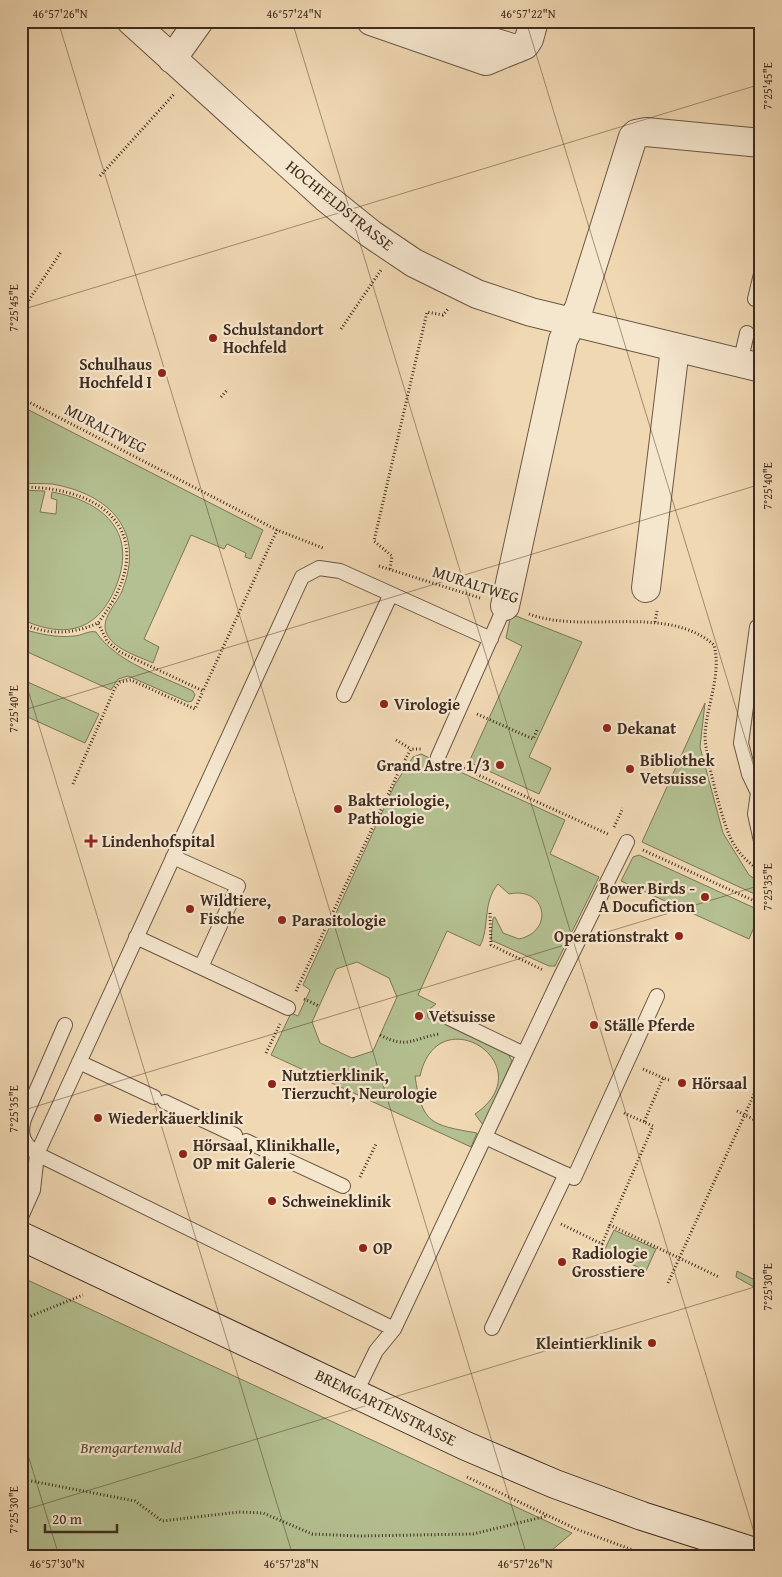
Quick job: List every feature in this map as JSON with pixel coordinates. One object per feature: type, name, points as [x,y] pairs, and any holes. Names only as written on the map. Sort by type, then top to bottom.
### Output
[{"type":"street","name":"HOCHFELDSTRASSE","points":[[131,21],[324,196],[391,249],[476,294],[573,323],[750,366]]},
{"type":"street","points":[[172,58],[199,21]]},
{"type":"street","points":[[371,21],[486,61],[524,45],[530,39],[534,21]]},
{"type":"street","points":[[445,21],[456,31],[516,48]]},
{"type":"street","points":[[505,606],[563,340],[573,323],[630,143],[636,134],[646,132],[761,143]]},
{"type":"street","points":[[646,588],[675,348]]},
{"type":"street","name":"BREMGARTENSTRASSE","points":[[21,1236],[356,1392],[466,1446],[555,1484],[642,1516],[761,1554]]},
{"type":"lane","points":[[755,299],[761,274]]},
{"type":"lane","points":[[747,333],[750,366]]},
{"type":"lane","points":[[21,1217],[33,1190],[37,1154],[302,577],[315,569],[340,571],[491,639]]},
{"type":"lane","points":[[344,695],[391,594]]},
{"type":"lane","points":[[438,757],[505,606]]},
{"type":"lane","points":[[757,627],[741,743],[749,774],[759,788],[755,814],[761,841]]},
{"type":"lane","points":[[356,1392],[376,1351],[394,1329],[560,978],[627,842]]},
{"type":"lane","points":[[173,857],[238,886],[201,967]]},
{"type":"lane","points":[[136,937],[288,1008]]},
{"type":"lane","points":[[486,1137],[574,1178],[657,996]]},
{"type":"lane","points":[[456,1021],[524,1054]]},
{"type":"lane","points":[[65,1025],[22,1127],[26,1145],[37,1154],[394,1329]]},
{"type":"lane","points":[[79,1062],[343,1186]]},
{"type":"lane","points":[[492,1328],[566,1174]]},
{"type":"path","points":[[100,176],[181,87]]},
{"type":"path","points":[[21,312],[61,252]]},
{"type":"path","points":[[341,329],[380,272]]},
{"type":"path","points":[[390,569],[392,556],[374,541],[427,312],[443,315]]},
{"type":"path","points":[[262,354],[268,347]]},
{"type":"path","points":[[221,397],[228,389]]},
{"type":"path","name":"MURALTWEG","points":[[21,398],[276,530],[329,550]]},
{"type":"path","points":[[21,487],[50,489],[82,496],[102,507],[117,523],[124,541],[126,566],[118,591],[98,624],[66,633],[40,630],[21,623]]},
{"type":"path","points":[[73,784],[120,682],[131,680],[195,709],[276,530]]},
{"type":"path","name":"MURALTWEG","points":[[372,564],[549,620],[672,625],[709,640],[714,645],[716,663],[705,736],[708,757],[728,831],[744,858],[761,871]]},
{"type":"path","points":[[98,624],[107,641],[120,652],[203,691]]},
{"type":"path","points":[[461,706],[533,738],[538,728]]},
{"type":"path","points":[[396,740],[411,749],[418,748],[761,904]]},
{"type":"path","points":[[266,1053],[411,749]]},
{"type":"path","points":[[611,835],[623,808]]},
{"type":"path","points":[[490,913],[490,945],[560,978]]},
{"type":"path","points":[[380,1035],[395,1043],[405,1043],[447,1033],[456,1021]]},
{"type":"path","points":[[546,1217],[602,1244],[653,1126],[644,1122],[663,1078],[669,1080]]},
{"type":"path","points":[[668,1283],[761,1079]]},
{"type":"path","points":[[737,1111],[761,1123]]},
{"type":"path","points":[[357,1184],[376,1144]]},
{"type":"path","points":[[610,1225],[720,1278]]},
{"type":"path","points":[[21,1320],[83,1295]]},
{"type":"path","points":[[21,1479],[135,1501],[162,1521],[239,1512],[263,1513],[312,1534],[359,1536],[473,1534],[548,1515]]},
{"type":"green space","points":[[21,406],[263,530],[251,559],[245,557],[246,553],[227,544],[224,549],[191,535],[144,639],[159,647],[153,663],[133,655],[120,647],[109,638],[106,632],[106,621],[122,591],[128,570],[129,550],[126,533],[118,519],[106,506],[91,496],[52,484],[21,483]]},
{"type":"green space","points":[[21,490],[45,491],[40,512],[56,514],[57,500],[51,498],[52,492],[70,496],[86,503],[100,511],[111,521],[118,534],[122,548],[122,565],[117,584],[110,600],[101,612],[91,621],[79,627],[66,630],[52,629],[21,619]]},
{"type":"green space","points":[[511,614],[582,642],[529,757],[551,768],[539,794],[469,762],[522,646],[506,638]]},
{"type":"green space","points":[[23,629],[61,636],[77,636],[96,632],[105,643],[127,660],[193,691],[195,695],[192,701],[188,702],[128,676],[118,679],[111,690],[21,649]]},
{"type":"green space","points":[[21,679],[99,714],[85,743],[21,714]]},
{"type":"green space","points":[[705,703],[700,747],[723,833],[749,875],[761,883],[761,897],[642,842]]},
{"type":"green space","points":[[421,754],[565,820],[550,854],[599,877],[555,966],[549,966],[491,940],[493,918],[495,917],[503,933],[519,939],[530,934],[538,927],[541,919],[541,910],[538,903],[531,897],[522,893],[509,894],[498,884],[490,899],[485,931],[480,946],[447,931],[418,995],[436,1004],[427,1011],[428,1018],[433,1021],[440,1017],[507,1052],[512,1061],[483,1125],[475,1114],[493,1095],[498,1076],[493,1060],[480,1047],[464,1040],[446,1041],[430,1052],[420,1076],[415,1076],[421,1104],[431,1120],[449,1127],[477,1133],[471,1147],[271,1055],[291,1013],[298,1016],[310,990],[303,985],[395,784],[413,757]],"holes":[[[357,962],[389,978],[397,997],[373,1051],[352,1058],[320,1043],[312,1022],[336,969]]]},
{"type":"green space","points":[[639,855],[761,911],[749,939],[621,881],[633,857]]},
{"type":"green space","points":[[614,1230],[656,1249],[646,1271],[604,1251]]},
{"type":"green space","points":[[761,1268],[761,1291],[736,1277],[737,1271],[755,1280]]},
{"type":"green space","name":"Bremgartenwald","points":[[21,1277],[572,1533],[545,1556],[21,1556]]},
{"type":"place","name":"Schulstandort Hochfeld","points":[[213,338]]},
{"type":"place","name":"Schulhaus Hochfeld I","points":[[162,373]]},
{"type":"place","name":"Virologie","points":[[384,704]]},
{"type":"place","name":"Dekanat","points":[[607,728]]},
{"type":"place","name":"Grand Astre 1/3","points":[[500,765]]},
{"type":"place","name":"Bibliothek Vetsuisse","points":[[630,769]]},
{"type":"place","name":"Bakteriologie, Pathologie","points":[[338,809]]},
{"type":"place","name":"Lindenhofspital","points":[[91,841]]},
{"type":"place","name":"Bower Birds - A Docufiction","points":[[705,897]]},
{"type":"place","name":"Wildtiere, Fische","points":[[190,909]]},
{"type":"place","name":"Parasitologie","points":[[282,920]]},
{"type":"place","name":"Operationstrakt","points":[[679,936]]},
{"type":"place","name":"Vetsuisse","points":[[419,1016]]},
{"type":"place","name":"Ställe Pferde","points":[[594,1025]]},
{"type":"place","name":"Hörsaal","points":[[682,1083]]},
{"type":"place","name":"Nutztierklinik, Tierzucht, Neurologie","points":[[272,1084]]},
{"type":"place","name":"Wiederkäuerklinik","points":[[98,1118]]},
{"type":"place","name":"Hörsaal, Klinikhalle, OP mit Galerie","points":[[183,1154]]},
{"type":"place","name":"Schweineklinik","points":[[272,1201]]},
{"type":"place","name":"OP","points":[[363,1248]]},
{"type":"place","name":"Radiologie Grosstiere","points":[[562,1262]]},
{"type":"place","name":"Kleintierklinik","points":[[652,1343]]}]
